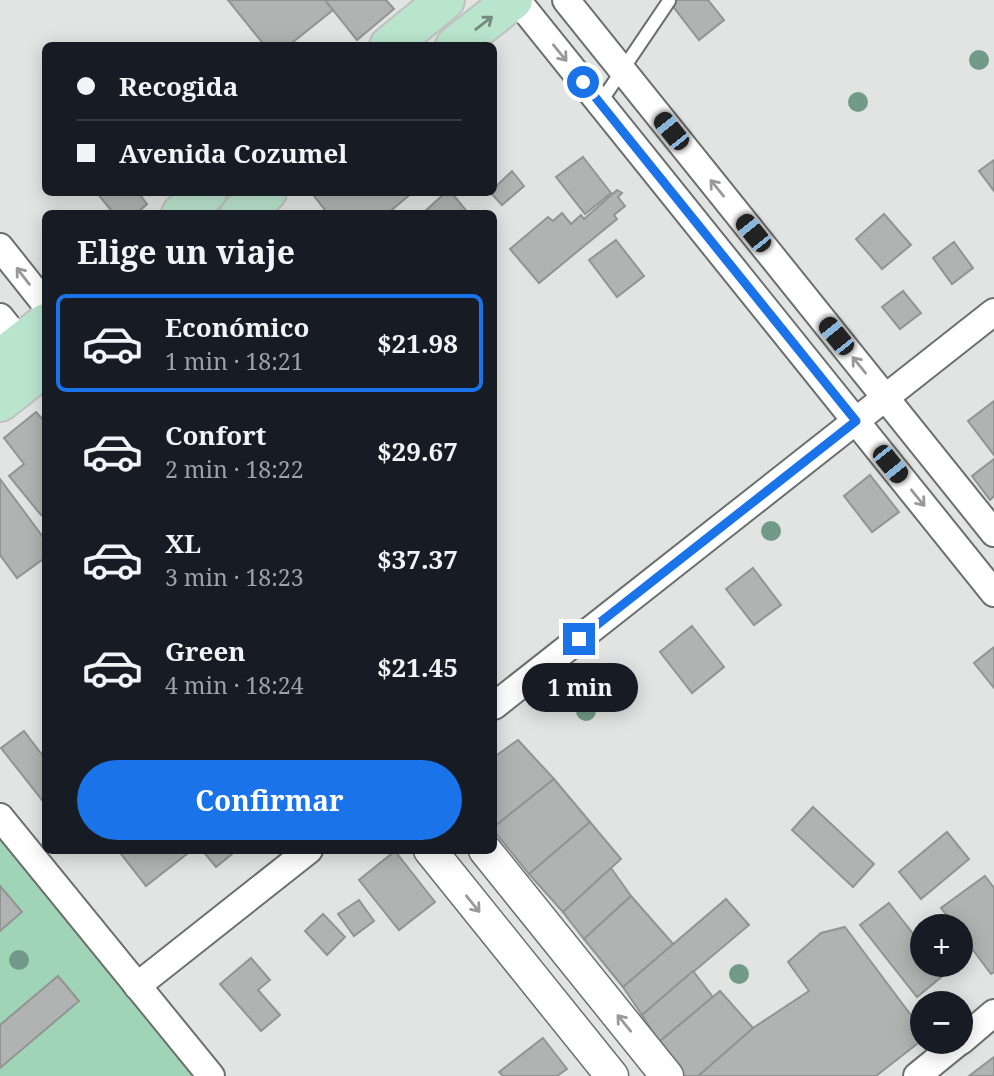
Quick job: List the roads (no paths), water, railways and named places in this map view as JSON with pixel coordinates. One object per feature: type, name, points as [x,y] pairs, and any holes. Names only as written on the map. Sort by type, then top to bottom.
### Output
[{"type":"main road","points":[[394,42],[445,0]]},
{"type":"main road","points":[[460,42],[515,0]]},
{"type":"main road","points":[[186,210],[202,196]]},
{"type":"main road","points":[[245,210],[262,196]]},
{"type":"main road","points":[[0,402],[28,350]]},
{"type":"street","points":[[515,0],[994,593]]},
{"type":"street","points":[[566,0],[994,533]]},
{"type":"street","points":[[0,247],[42,300]]},
{"type":"street","points":[[497,704],[994,312]]},
{"type":"street","points":[[0,817],[211,1076]]},
{"type":"street","points":[[137,986],[304,854]]},
{"type":"street","points":[[433,854],[612,1076]]},
{"type":"street","points":[[488,854],[667,1076]]},
{"type":"street","points":[[973,1030],[994,1013]]},
{"type":"street","points":[[917,1076],[944,1054]]},
{"type":"lane","points":[[600,103],[669,1]]}]
